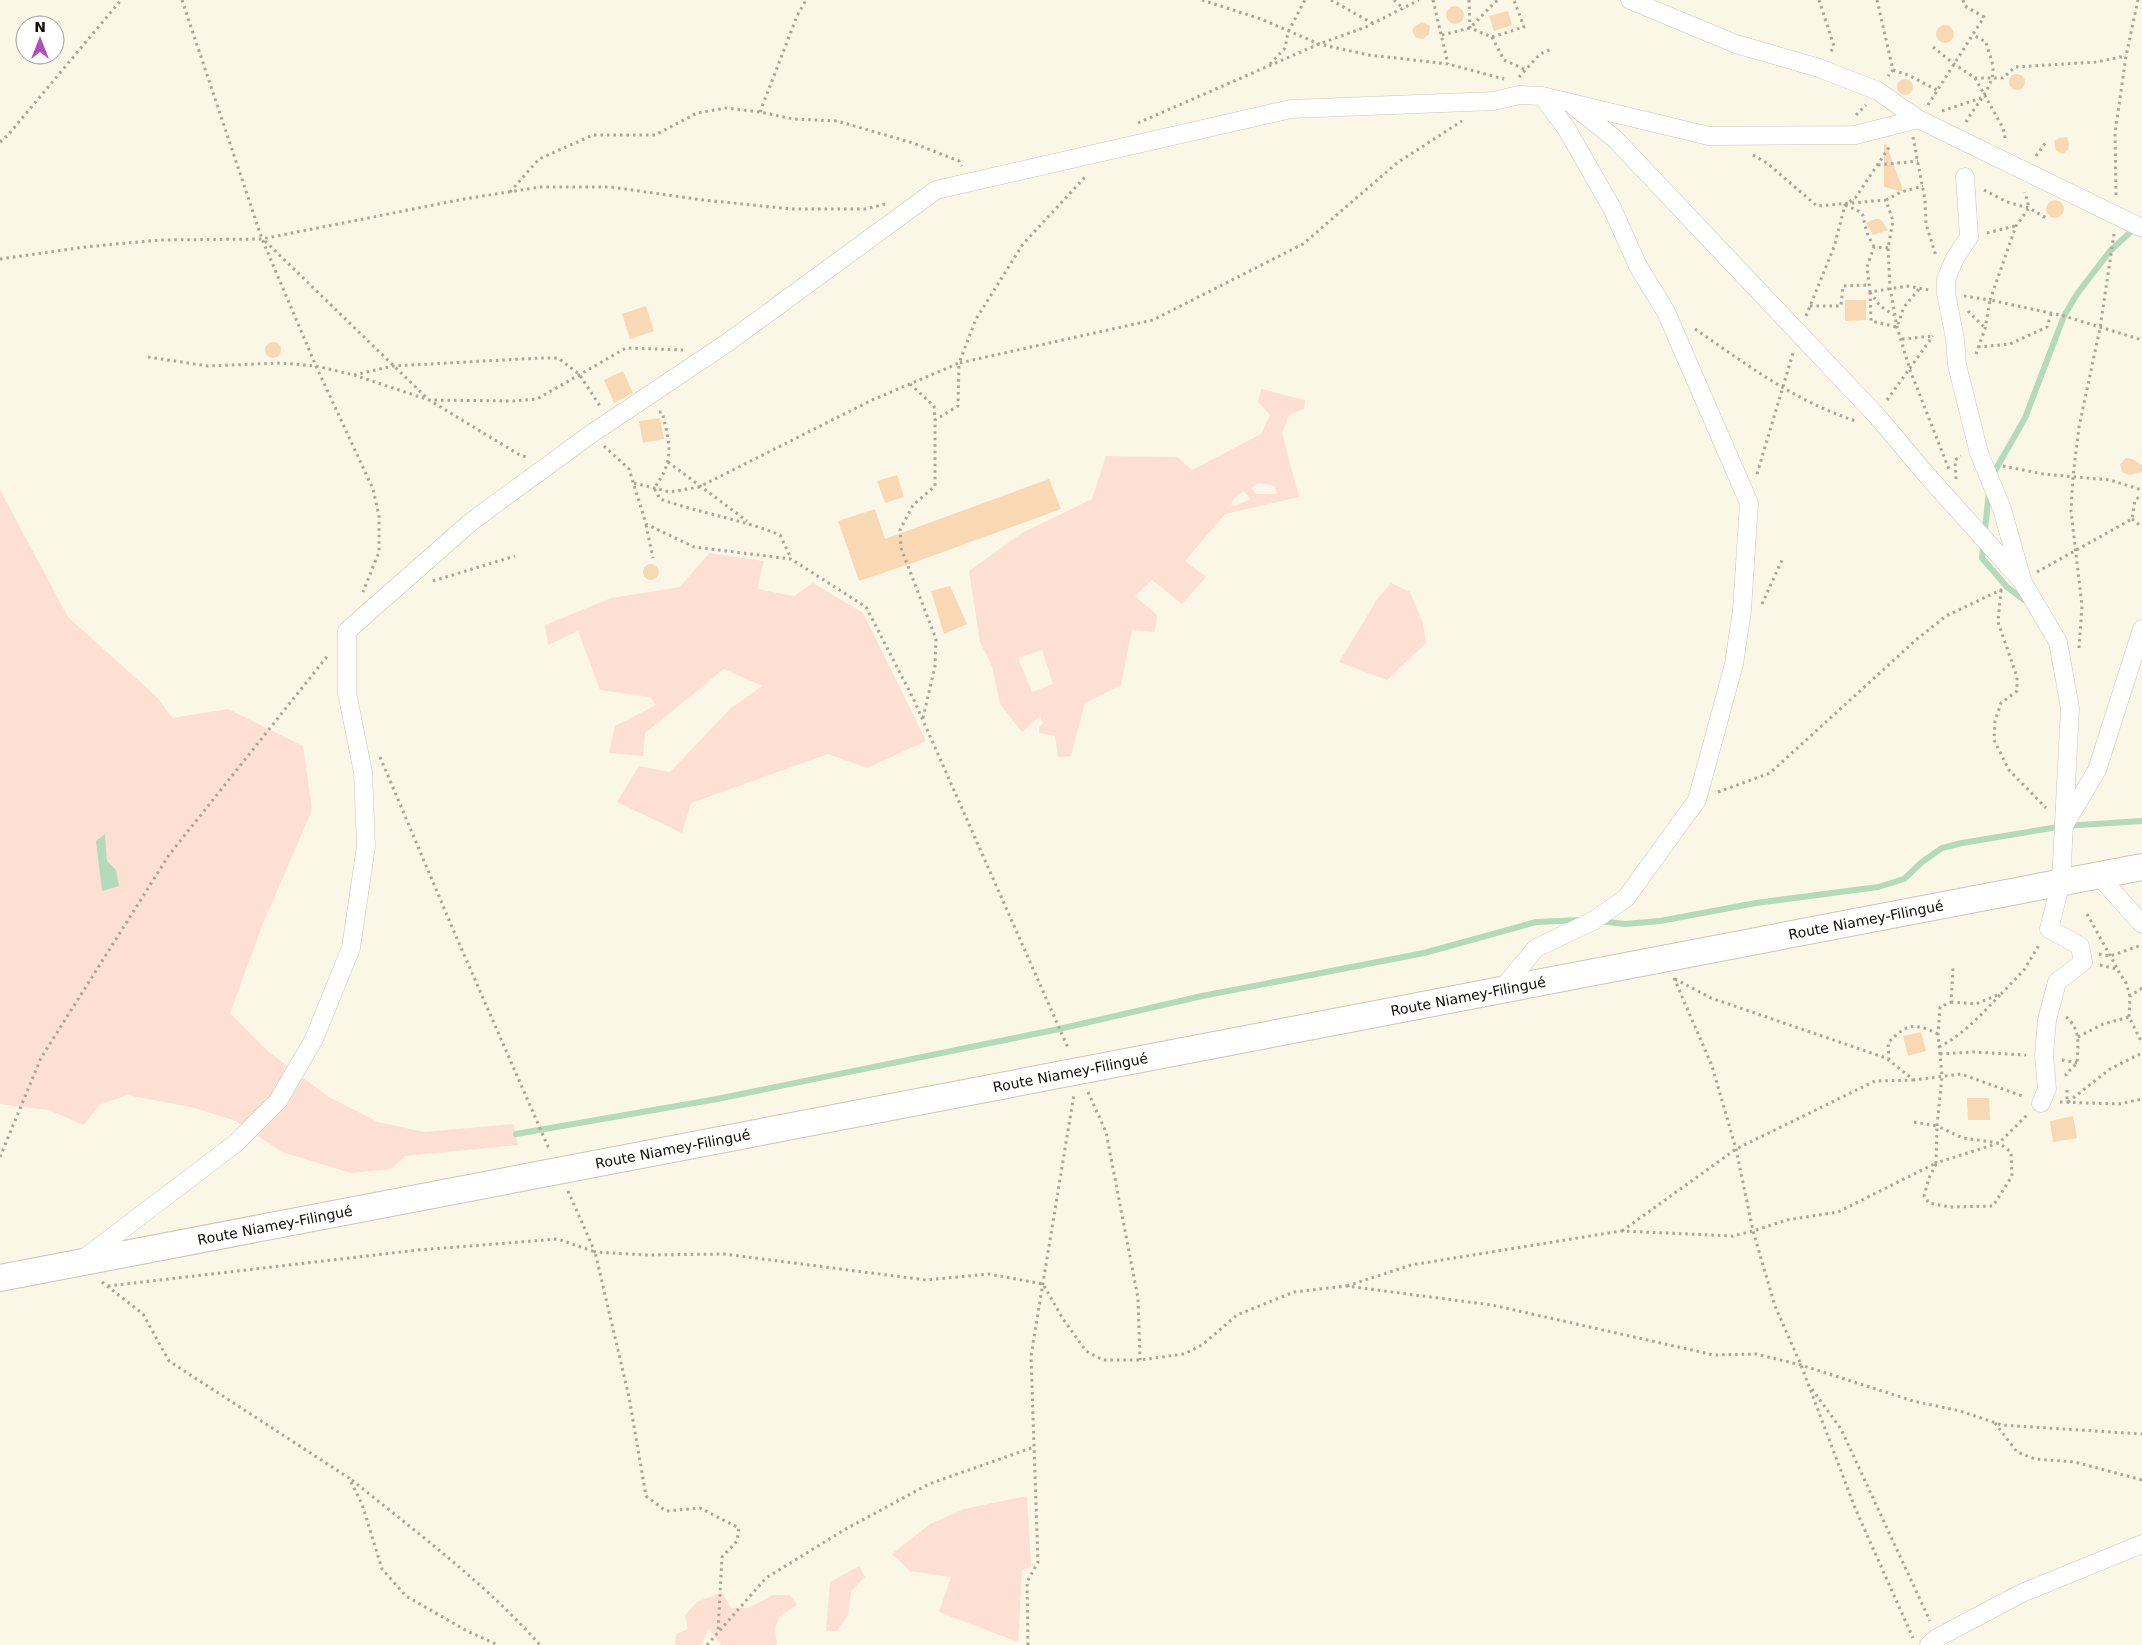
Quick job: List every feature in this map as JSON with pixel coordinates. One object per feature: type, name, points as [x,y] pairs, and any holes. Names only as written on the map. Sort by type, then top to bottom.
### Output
[{"type":"main road","name":"Route Niamey-Filingué","points":[[0,1278],[1501,990],[1668,969],[2061,882],[2142,867]]},
{"type":"street","points":[[1630,0],[1736,44],[1820,68],[1878,92],[1913,123],[1956,138],[2142,228]]},
{"type":"street","points":[[78,1263],[236,1143],[278,1101],[314,1039],[351,948],[366,846],[363,772],[347,693],[347,631],[472,521],[591,434],[715,352],[936,190],[1291,109],[1494,101],[1519,95],[1542,96],[1709,136],[1855,135],[1913,123]]},
{"type":"street","points":[[1501,990],[1536,948],[1593,921],[1626,898],[1697,800],[1734,664],[1742,610],[1749,503],[1666,312],[1638,266],[1612,208],[1566,128],[1542,96]]},
{"type":"street","points":[[1570,103],[1615,139],[1798,334],[1876,414],[1932,481],[2022,581],[2058,642],[2070,708],[2061,882],[2049,929],[2081,954],[2057,982],[2052,997],[2047,1020],[2044,1055],[2047,1089],[2040,1103]]},
{"type":"street","points":[[1965,177],[1969,236],[1955,258],[1946,279],[1946,293],[1958,365],[1983,462],[2002,509],[2022,581]]},
{"type":"street","points":[[2064,826],[2097,770],[2142,629]]},
{"type":"street","points":[[2098,875],[2142,924]]},
{"type":"street","points":[[1933,1641],[2022,1593],[2142,1544]]},
{"type":"path","points":[[0,142],[8,135],[121,0]]},
{"type":"path","points":[[182,0],[262,239],[316,366],[373,489],[379,516],[379,552],[361,596]]},
{"type":"path","points":[[760,112],[797,16],[806,0]]},
{"type":"path","points":[[1202,0],[1261,20],[1319,44],[1369,55],[1448,64],[1507,80]]},
{"type":"path","points":[[1268,66],[1285,48],[1288,32],[1305,0]]},
{"type":"path","points":[[1331,0],[1372,24]]},
{"type":"path","points":[[1394,0],[1404,9]]},
{"type":"path","points":[[1136,124],[1319,44],[1372,24],[1419,0]]},
{"type":"path","points":[[1433,0],[1448,64]]},
{"type":"path","points":[[1469,0],[1470,28]]},
{"type":"path","points":[[1442,35],[1470,28],[1495,2],[1500,0]]},
{"type":"path","points":[[1470,28],[1492,37],[1524,27],[1514,0]]},
{"type":"path","points":[[1820,0],[1834,46],[1820,68]]},
{"type":"path","points":[[1749,503],[1798,334],[1834,247],[1845,205],[1856,197],[1895,138],[1913,123],[1984,18],[1965,6],[1963,0]]},
{"type":"path","points":[[2079,654],[2082,606],[2071,511],[2074,476],[2079,427],[2100,328],[2116,216],[2115,133],[2126,56],[2138,0]]},
{"type":"path","points":[[1956,138],[1975,106],[1984,97],[1993,70],[1986,42],[1973,35]]},
{"type":"path","points":[[1492,37],[1504,60],[1526,70]]},
{"type":"path","points":[[1933,47],[1975,78],[1990,79],[2003,78],[2015,67],[2096,62],[2126,56]]},
{"type":"path","points":[[1542,96],[1514,83],[1540,54],[1552,48]]},
{"type":"path","points":[[1892,70],[1908,75],[1937,90]]},
{"type":"path","points":[[1975,78],[2003,128],[2010,164]]},
{"type":"path","points":[[1913,123],[1984,97]]},
{"type":"path","points":[[633,483],[670,492],[699,486],[870,401],[960,363],[1153,320],[1303,244],[1397,163],[1494,101]]},
{"type":"path","points":[[509,192],[539,159],[593,135],[655,135],[697,113],[726,108],[760,112],[793,119],[837,121],[913,143],[960,161],[970,182]]},
{"type":"path","points":[[1913,123],[1923,186],[1926,224],[1946,279]]},
{"type":"path","points":[[935,420],[958,406],[960,363],[976,319],[1024,244],[1109,150]]},
{"type":"path","points":[[1750,154],[1767,162],[1817,206],[1886,200],[1901,192],[1923,186]]},
{"type":"path","points":[[1878,166],[1918,161]]},
{"type":"path","points":[[1965,177],[1991,195],[2029,208],[2048,219]]},
{"type":"path","points":[[0,259],[85,247],[159,240],[262,239],[540,187],[611,187],[704,200],[792,209],[865,209],[892,202]]},
{"type":"path","points":[[1886,200],[1894,221],[1888,248],[1890,288],[1897,327],[1910,370],[1945,462],[1956,483]]},
{"type":"path","points":[[1845,205],[1859,211],[1865,217],[1866,231],[1874,247]]},
{"type":"path","points":[[1969,236],[2016,226]]},
{"type":"path","points":[[262,239],[429,400],[518,454],[549,464]]},
{"type":"path","points":[[1810,306],[1841,306],[1843,286],[1869,285]]},
{"type":"path","points":[[1897,327],[1904,307],[1919,289]]},
{"type":"path","points":[[1895,316],[1880,306],[1870,292],[1871,321],[1897,327]]},
{"type":"path","points":[[1975,356],[1985,329],[1990,300],[2064,316],[2142,340]]},
{"type":"path","points":[[1902,339],[1933,336],[1955,339],[1978,347],[2010,344],[2047,327],[2051,314]]},
{"type":"path","points":[[1688,325],[1782,388],[1829,413],[1863,423],[1876,414],[1933,336]]},
{"type":"path","points":[[148,357],[208,366],[281,363],[316,366],[354,375],[429,400],[514,401],[537,399],[626,348],[715,352]]},
{"type":"path","points":[[354,375],[393,366],[558,358],[579,374],[610,422]]},
{"type":"path","points":[[910,384],[934,406],[935,420],[935,486],[913,505],[900,530],[901,548],[936,639],[935,666],[923,720]]},
{"type":"path","points":[[653,413],[662,412],[668,438],[668,462],[665,473],[654,488]]},
{"type":"path","points":[[591,434],[629,469],[646,524],[653,558]]},
{"type":"path","points":[[1961,456],[2043,474],[2110,480],[2142,490]]},
{"type":"path","points":[[668,462],[749,523]]},
{"type":"path","points":[[654,488],[660,500],[691,510],[749,523],[780,535],[791,559]]},
{"type":"path","points":[[2132,519],[2135,500],[2142,495]]},
{"type":"path","points":[[1697,800],[1770,773],[1924,633],[1946,616],[2022,581],[2132,519]]},
{"type":"path","points":[[2132,519],[2142,526]]},
{"type":"path","points":[[646,524],[694,547],[791,559],[866,607],[923,720],[1106,1132],[1138,1298],[1140,1360]]},
{"type":"path","points":[[424,584],[515,556]]},
{"type":"path","points":[[2001,590],[1998,622],[2017,677],[2017,691],[2001,703],[1995,721],[1994,740],[2009,770],[2064,826]]},
{"type":"path","points":[[0,1157],[41,1058],[169,855],[347,631]]},
{"type":"path","points":[[378,751],[455,934],[595,1252],[629,1397],[646,1496],[666,1511],[700,1508],[739,1528],[737,1541],[722,1557],[718,1631]]},
{"type":"path","points":[[2087,914],[2126,983],[2130,996],[2129,1017],[2142,1043]]},
{"type":"path","points":[[1939,1047],[1953,1040],[1975,1022],[2024,970],[2049,929]]},
{"type":"path","points":[[2081,954],[2110,956],[2142,945]]},
{"type":"path","points":[[2081,954],[2117,969]]},
{"type":"path","points":[[1951,1002],[1953,968]]},
{"type":"path","points":[[1668,969],[1711,998],[1820,1034],[1889,1061],[1914,1080]]},
{"type":"path","points":[[1668,969],[1712,1066],[1736,1149],[1753,1232],[1775,1306],[1809,1385],[1855,1508],[1917,1645]]},
{"type":"path","points":[[2130,996],[2142,988]]},
{"type":"path","points":[[1914,1122],[1937,1126],[1963,1138],[1998,1143],[2012,1152],[2012,1176],[1993,1206],[1950,1207],[1929,1203],[1924,1196],[1936,1163],[1937,1126],[1942,1076],[1938,1034],[1940,1007],[1951,1002],[1976,1004],[2002,993]]},
{"type":"path","points":[[2052,997],[2062,1014],[2072,1022],[2078,1037],[2077,1063],[2066,1074],[2067,1102]]},
{"type":"path","points":[[2078,1037],[2103,1024],[2129,1017]]},
{"type":"path","points":[[1889,1061],[1888,1043],[1900,1030],[1921,1025],[1938,1034]]},
{"type":"path","points":[[1940,1054],[1973,1052],[2044,1055]]},
{"type":"path","points":[[2067,1102],[2110,1069],[2142,1053]]},
{"type":"path","points":[[1028,1645],[1027,1582],[1038,1562],[1031,1356],[1078,1071]]},
{"type":"path","points":[[1621,1232],[1736,1149],[1875,1081],[1914,1080],[1961,1074],[2040,1103],[2119,1104],[2142,1099]]},
{"type":"path","points":[[108,1286],[418,1250],[558,1239],[595,1252],[646,1255],[724,1254],[926,1280],[988,1274],[1042,1284],[1063,1319],[1086,1351],[1103,1360],[1140,1360],[1184,1354],[1202,1345],[1237,1315],[1294,1292],[1346,1286],[1411,1265],[1621,1232],[1732,1236],[1753,1232],[1787,1220],[1838,1212],[1936,1163],[1998,1143],[2040,1103]]},
{"type":"path","points":[[78,1263],[143,1314],[169,1361],[349,1478],[441,1553],[518,1620],[540,1645]]},
{"type":"path","points":[[1346,1286],[1492,1305],[1714,1355],[1756,1354],[1801,1365],[1913,1401],[1960,1412],[2002,1425],[2142,1434]]},
{"type":"path","points":[[1809,1385],[1841,1429],[1903,1559],[1933,1641]]},
{"type":"path","points":[[1995,1423],[2017,1452],[2035,1459],[2075,1462],[2142,1480]]},
{"type":"path","points":[[707,1645],[766,1578],[844,1530],[929,1484],[1034,1447]]},
{"type":"path","points":[[349,1478],[362,1504],[382,1569],[400,1590],[406,1596],[467,1631],[498,1645]]},
{"type":"shaded area","points":[[1261,389],[1305,400],[1304,409],[1289,415],[1282,433],[1299,497],[1225,514],[1185,561],[1206,577],[1182,604],[1152,580],[1135,596],[1157,615],[1155,632],[1132,630],[1121,685],[1085,703],[1071,756],[1058,757],[1055,736],[1039,733],[1039,727],[1043,723],[1040,716],[1022,732],[1000,704],[992,666],[980,642],[969,571],[1022,533],[1092,499],[1106,456],[1177,457],[1192,470],[1261,434],[1270,415],[1258,402]],"holes":[[[1259,483],[1275,486],[1277,494],[1256,494],[1251,488]],[[1244,491],[1250,499],[1235,506],[1231,505],[1234,498]],[[1042,650],[1053,684],[1032,692],[1018,658]]]},
{"type":"shaded area","points":[[0,490],[68,617],[158,698],[172,718],[228,709],[303,746],[312,810],[262,926],[230,1013],[269,1052],[329,1097],[378,1122],[424,1132],[514,1124],[518,1145],[405,1156],[391,1169],[351,1173],[282,1152],[236,1121],[195,1108],[127,1095],[99,1105],[84,1125],[49,1110],[0,1104]],"holes":[[[105,835],[107,861],[96,841]]]},
{"type":"shaded area","points":[[709,553],[764,561],[757,589],[794,596],[813,583],[863,613],[926,741],[867,768],[828,754],[691,803],[682,833],[617,802],[639,766],[670,772],[730,709],[762,686],[724,669],[645,733],[643,756],[609,753],[615,726],[656,705],[650,697],[600,690],[578,631],[548,645],[545,625],[611,598],[680,587]]},
{"type":"shaded area","points":[[1391,583],[1410,592],[1423,623],[1426,643],[1387,680],[1339,662],[1378,598]]},
{"type":"shaded area","points":[[105,834],[107,861],[116,870],[119,886],[102,891],[96,841]]},
{"type":"shaded area","points":[[1027,1496],[1031,1567],[1022,1570],[1018,1642],[939,1612],[951,1577],[910,1571],[892,1554],[930,1524],[964,1509]]},
{"type":"shaded area","points":[[859,1566],[865,1577],[851,1591],[848,1615],[837,1631],[826,1631],[830,1582]]},
{"type":"shaded area","points":[[722,1592],[731,1608],[748,1608],[773,1595],[790,1595],[797,1605],[784,1613],[778,1620],[775,1630],[777,1645],[721,1645],[709,1628],[701,1645],[675,1645],[676,1634],[688,1629],[685,1615],[697,1602]]},
{"type":"building","points":[[1455,6],[1461,9],[1464,15],[1461,21],[1455,24],[1449,21],[1446,15],[1449,9]]},
{"type":"building","points":[[1508,11],[1512,25],[1494,31],[1489,16]]},
{"type":"building","points":[[1422,22],[1430,26],[1429,34],[1423,39],[1416,38],[1412,31],[1414,27]]},
{"type":"building","points":[[1945,25],[1951,28],[1954,34],[1951,40],[1945,43],[1939,40],[1936,34],[1939,28]]},
{"type":"building","points":[[2014,74],[2020,74],[2025,79],[2023,88],[2014,90],[2009,85],[2009,79]]},
{"type":"building","points":[[1902,79],[1908,79],[1913,84],[1911,93],[1902,95],[1897,90],[1897,84]]},
{"type":"building","points":[[2067,137],[2068,150],[2063,154],[2056,151],[2054,141]]},
{"type":"building","points":[[1884,144],[1886,144],[1904,192],[1884,187]]},
{"type":"building","points":[[2055,200],[2061,203],[2064,209],[2061,215],[2055,218],[2049,215],[2046,209],[2049,203]]},
{"type":"building","points":[[1875,219],[1882,221],[1888,230],[1873,235],[1866,223]]},
{"type":"building","points":[[1845,300],[1866,300],[1866,320],[1845,321]]},
{"type":"building","points":[[646,306],[654,331],[630,339],[622,314]]},
{"type":"building","points":[[270,342],[276,342],[281,347],[279,356],[270,358],[265,353],[265,347]]},
{"type":"building","points":[[623,371],[633,393],[614,403],[604,380]]},
{"type":"building","points":[[660,418],[664,439],[643,443],[639,421]]},
{"type":"building","points":[[2126,458],[2142,465],[2142,472],[2129,475],[2122,472],[2120,464]]},
{"type":"building","points":[[897,475],[904,497],[885,503],[877,481]]},
{"type":"building","points":[[1049,479],[1061,509],[859,581],[838,521],[875,509],[885,539]]},
{"type":"building","points":[[651,564],[657,566],[659,572],[657,578],[651,580],[645,578],[643,572],[645,566]]},
{"type":"building","points":[[950,586],[967,624],[944,634],[931,591]]},
{"type":"building","points":[[1921,1032],[1926,1051],[1908,1056],[1903,1036]]},
{"type":"building","points":[[1967,1098],[1989,1098],[1990,1120],[1968,1120]]},
{"type":"building","points":[[2073,1116],[2077,1138],[2053,1142],[2050,1121]]},
{"type":"waterway","points":[[1992,476],[2025,418],[2064,316],[2077,294],[2110,251],[2137,226]]},
{"type":"waterway","points":[[1989,491],[1982,558],[2007,587],[2027,602]]},
{"type":"waterway","points":[[1599,921],[1625,924],[1660,921],[1756,903],[1878,887],[1904,879],[1922,862],[1942,848],[2064,826],[2142,821]]},
{"type":"waterway","points":[[516,1134],[717,1099],[1059,1029],[1202,996],[1424,953],[1536,922],[1581,920]]}]
